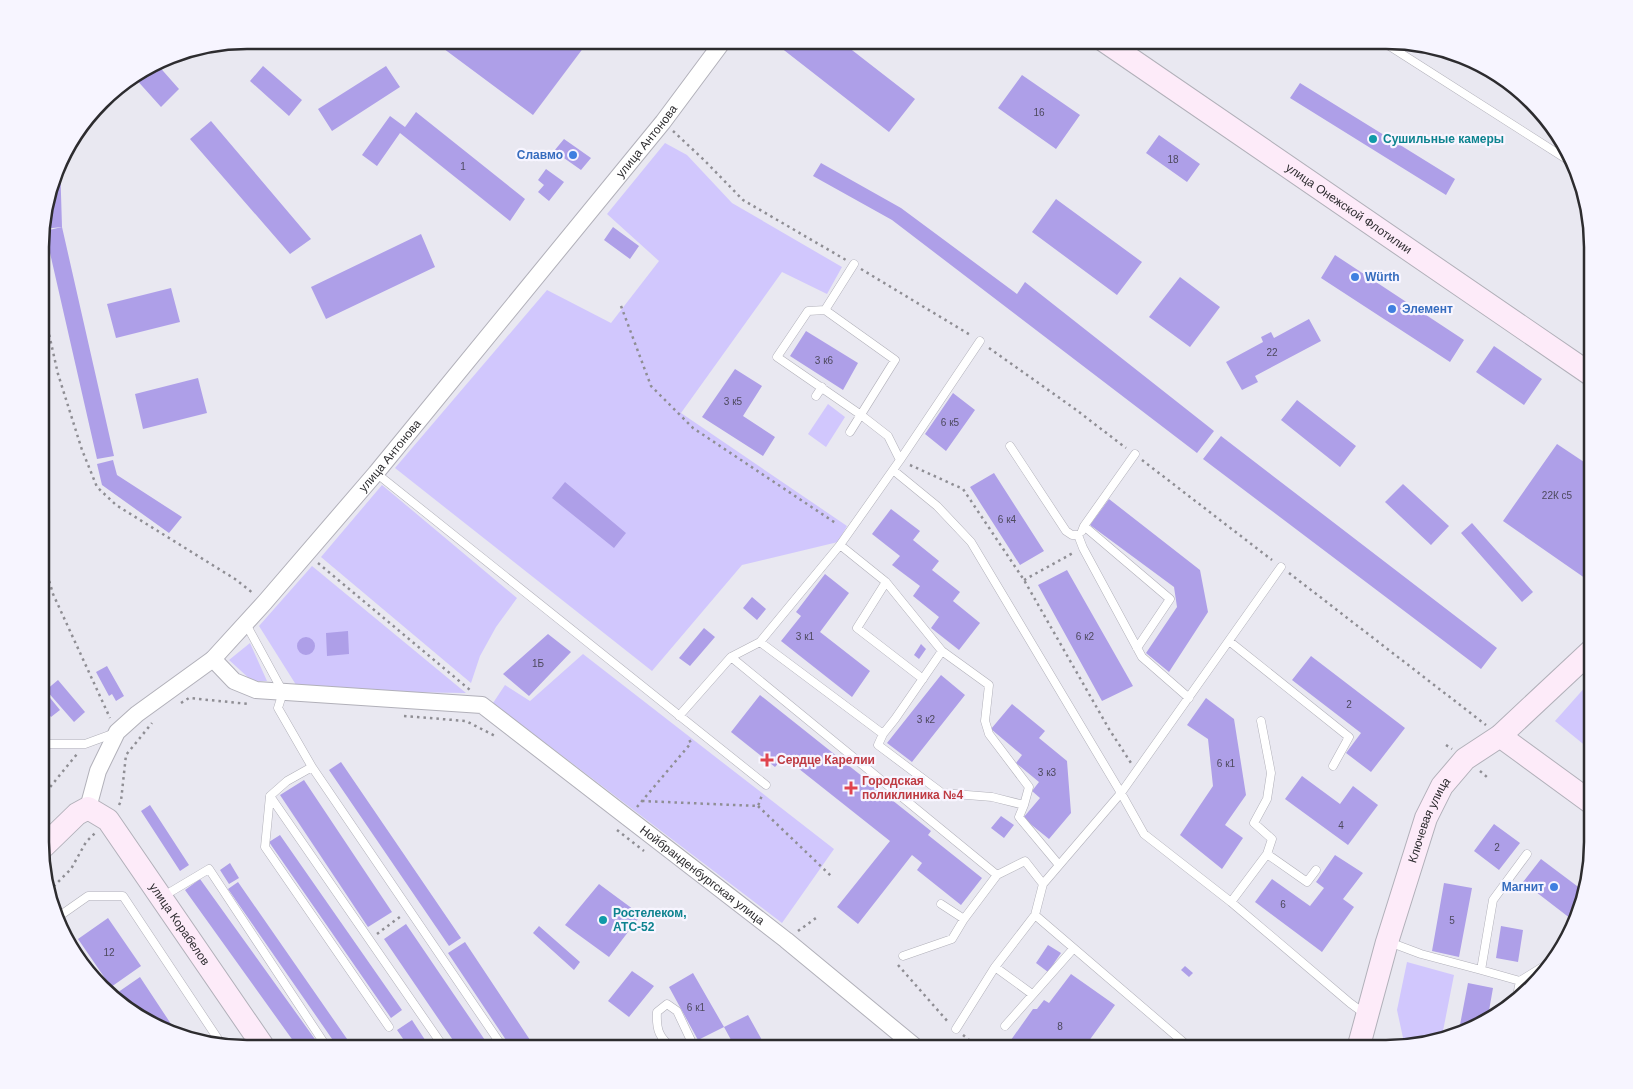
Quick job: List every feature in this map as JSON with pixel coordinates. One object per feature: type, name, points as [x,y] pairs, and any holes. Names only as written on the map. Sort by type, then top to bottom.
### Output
[{"type":"main road","name":"улица Онежской Флотилии","points":[[1116,49],[1584,370]]},
{"type":"main road","name":"Ключевая улица","points":[[1360,1040],[1387,942],[1426,818],[1442,786],[1465,759],[1500,736],[1584,657]]},
{"type":"main road","points":[[1500,736],[1584,797]]},
{"type":"main road","points":[[49,841],[77,814],[88,808]]},
{"type":"main road","name":"улица Корабелов","points":[[88,808],[108,820],[259,1040]]},
{"type":"street","name":"улица Антонова","points":[[88,808],[98,771],[117,732],[143,709],[213,659],[246,624],[376,473],[663,122],[717,49]]},
{"type":"street","points":[[213,659],[234,681],[256,690],[482,705]]},
{"type":"street","name":"Нойбранденбургская улица","points":[[482,705],[786,940],[907,1040]]},
{"type":"lane","points":[[1394,49],[1563,157]]},
{"type":"lane","points":[[825,310],[854,264]]},
{"type":"lane","points":[[850,432],[861,415],[895,360],[825,310],[808,311],[776,357],[822,387],[861,415],[888,436],[900,460]]},
{"type":"lane","points":[[679,716],[731,657],[760,642],[840,545],[980,341]]},
{"type":"lane","points":[[816,396],[822,387]]},
{"type":"lane","points":[[1010,446],[1066,531],[1072,535],[1078,535]]},
{"type":"lane","points":[[1078,535],[1135,454]]},
{"type":"lane","points":[[893,470],[937,506],[971,542],[1144,834],[1231,902],[1350,1003],[1367,1015]]},
{"type":"lane","points":[[376,473],[766,784]]},
{"type":"lane","points":[[1084,526],[1170,599],[1137,648]]},
{"type":"lane","points":[[1078,535],[1083,548],[1142,657],[1188,698]]},
{"type":"lane","points":[[840,545],[886,582],[942,651],[989,685],[985,721],[989,734],[1029,787],[1019,817],[1059,865]]},
{"type":"lane","points":[[956,1030],[995,967],[1035,916],[1043,884],[1121,793],[1281,567]]},
{"type":"lane","points":[[886,582],[857,628],[923,679]]},
{"type":"lane","points":[[246,624],[283,692],[278,708],[312,766],[498,1040]]},
{"type":"lane","points":[[1229,641],[1349,737],[1333,766]]},
{"type":"lane","points":[[760,642],[883,734]]},
{"type":"lane","points":[[942,651],[883,734],[878,745],[942,793],[992,797],[1024,805]]},
{"type":"lane","points":[[731,657],[997,875]]},
{"type":"lane","points":[[1231,902],[1267,854],[1272,839],[1254,823],[1267,799],[1272,773],[1260,721]]},
{"type":"lane","points":[[49,744],[85,744],[117,732]]},
{"type":"lane","points":[[312,766],[287,781],[270,796],[265,847],[389,1027]]},
{"type":"lane","points":[[270,796],[439,1040]]},
{"type":"lane","points":[[1267,854],[1307,882],[1316,870]]},
{"type":"lane","points":[[1481,970],[1493,900],[1527,854]]},
{"type":"lane","points":[[904,956],[952,938],[964,918],[997,875],[1025,860],[1043,884]]},
{"type":"lane","points":[[162,898],[209,869],[322,1040]]},
{"type":"lane","points":[[62,914],[88,896],[123,896],[217,1038]]},
{"type":"lane","points":[[941,904],[964,918]]},
{"type":"lane","points":[[1035,916],[1181,1040]]},
{"type":"lane","points":[[1387,942],[1421,954],[1520,981]]},
{"type":"lane","points":[[1005,1026],[1073,949]]},
{"type":"lane","points":[[995,967],[1032,994]]},
{"type":"lane","points":[[1518,990],[1520,981],[1537,970]]},
{"type":"lane","points":[[664,1040],[656,1026],[657,1012],[667,1004],[677,1011],[691,1040]]},
{"type":"path","points":[[663,122],[743,200],[854,264],[980,341],[1135,454],[1500,736]]},
{"type":"path","points":[[621,306],[651,386],[693,428],[837,524]]},
{"type":"path","points":[[49,334],[58,374],[82,450],[97,487],[116,505],[235,579],[265,602]]},
{"type":"path","points":[[900,460],[963,489],[1024,580],[1109,729],[1136,772]]},
{"type":"path","points":[[1024,580],[1083,548]]},
{"type":"path","points":[[318,563],[469,688],[482,705]]},
{"type":"path","points":[[49,580],[53,594],[117,732]]},
{"type":"path","points":[[180,703],[189,698],[248,704]]},
{"type":"path","points":[[398,716],[466,721],[498,737]]},
{"type":"path","points":[[628,818],[691,743],[679,716]]},
{"type":"path","points":[[54,886],[71,869],[86,842],[108,820],[121,801],[126,755],[157,718]]},
{"type":"path","points":[[49,788],[85,744]]},
{"type":"path","points":[[758,806],[766,784]]},
{"type":"path","points":[[642,801],[758,806],[832,876]]},
{"type":"path","points":[[611,826],[650,856]]},
{"type":"path","points":[[370,939],[409,910]]},
{"type":"path","points":[[896,962],[956,1030],[969,1040]]},
{"type":"shaded area","points":[[665,143],[687,155],[732,203],[842,267],[827,294],[782,272],[681,413],[847,526],[838,542],[742,565],[652,671],[395,468],[547,290],[611,323],[659,261],[607,214]]},
{"type":"shaded area","points":[[828,404],[845,417],[826,447],[808,434]]},
{"type":"shaded area","points":[[382,485],[517,598],[496,627],[480,656],[471,683],[321,557]]},
{"type":"shaded area","points":[[312,566],[466,693],[298,688],[259,626]]},
{"type":"shaded area","points":[[250,643],[267,681],[252,681],[229,660]]},
{"type":"shaded area","points":[[583,654],[834,849],[782,923],[493,703],[505,685],[530,701]]},
{"type":"shaded area","points":[[1584,688],[1584,745],[1555,721]]},
{"type":"shaded area","points":[[1407,962],[1454,975],[1443,1032],[1403,1040],[1397,1010]]},
{"type":"building","points":[[444,49],[582,49],[533,115]]},
{"type":"building","points":[[783,49],[851,49],[915,99],[889,132]]},
{"type":"building","points":[[263,66],[302,100],[289,116],[250,81]]},
{"type":"building","points":[[386,66],[400,87],[332,131],[318,109]]},
{"type":"building","points":[[161,68],[179,89],[161,107],[138,81]]},
{"type":"building","points":[[1022,75],[1080,115],[1056,149],[998,108]]},
{"type":"building","name":"Сушильные камеры","points":[[1300,83],[1455,179],[1446,195],[1290,98]]},
{"type":"building","points":[[416,112],[525,199],[510,221],[400,133],[377,166],[362,155],[390,116],[405,127]]},
{"type":"building","points":[[211,121],[311,239],[290,254],[190,139]]},
{"type":"building","points":[[1159,135],[1200,164],[1187,182],[1146,153]]},
{"type":"building","name":"Славмо","points":[[564,139],[591,158],[581,170],[554,151]]},
{"type":"building","points":[[821,163],[901,208],[1017,294],[1025,282],[1214,431],[1197,453],[892,220],[813,176]]},
{"type":"building","points":[[546,169],[564,182],[549,201],[538,192],[544,185],[538,180]]},
{"type":"building","points":[[61,179],[62,227],[49,228]]},
{"type":"building","points":[[1056,199],[1142,262],[1117,295],[1032,232]]},
{"type":"building","points":[[62,227],[114,456],[97,459],[49,249],[49,230]]},
{"type":"building","points":[[613,227],[639,246],[630,259],[604,240]]},
{"type":"building","points":[[421,234],[435,267],[326,319],[311,287]]},
{"type":"building","name":"Элемент","points":[[1335,255],[1464,340],[1450,362],[1321,278]]},
{"type":"building","points":[[1180,277],[1220,307],[1190,347],[1149,317]]},
{"type":"building","points":[[171,288],[180,322],[116,338],[107,304]]},
{"type":"building","points":[[1309,319],[1321,341],[1255,376],[1258,382],[1242,390],[1226,362],[1263,342],[1261,337],[1271,332],[1274,338]]},
{"type":"building","points":[[806,331],[858,363],[843,390],[790,356]]},
{"type":"building","points":[[1494,346],[1542,379],[1524,405],[1476,372]]},
{"type":"building","points":[[735,369],[762,386],[743,416],[775,437],[763,456],[702,417]]},
{"type":"building","points":[[198,378],[207,413],[143,429],[135,394]]},
{"type":"building","points":[[953,393],[975,410],[946,451],[925,434]]},
{"type":"building","points":[[1297,400],[1356,446],[1340,467],[1281,420]]},
{"type":"building","points":[[1221,436],[1497,648],[1481,669],[1203,459]]},
{"type":"building","points":[[1557,444],[1584,462],[1584,577],[1503,521]]},
{"type":"building","points":[[113,460],[117,475],[182,517],[169,533],[102,485],[97,464]]},
{"type":"building","points":[[994,473],[1044,551],[1020,565],[970,487]]},
{"type":"building","points":[[565,482],[626,533],[614,548],[552,498]]},
{"type":"building","points":[[1403,484],[1449,526],[1431,545],[1385,502]]},
{"type":"building","points":[[1109,499],[1200,570],[1208,612],[1169,672],[1146,653],[1177,607],[1174,587],[1090,525]]},
{"type":"building","points":[[891,509],[920,531],[913,540],[939,561],[932,570],[960,592],[953,601],[980,623],[959,650],[931,628],[939,617],[913,596],[920,586],[892,565],[900,556],[872,534]]},
{"type":"building","points":[[1472,523],[1533,592],[1522,602],[1461,533]]},
{"type":"building","points":[[1067,570],[1133,686],[1102,701],[1038,585]]},
{"type":"building","points":[[825,574],[849,593],[820,632],[870,671],[852,697],[781,641],[801,616],[796,612]]},
{"type":"building","points":[[752,597],[766,609],[757,620],[743,608]]},
{"type":"building","points":[[704,628],[715,637],[690,666],[679,658]]},
{"type":"building","points":[[348,631],[349,654],[327,656],[326,633]]},
{"type":"building","points":[[548,634],[571,652],[529,696],[503,674]]},
{"type":"building","points":[[302,637],[310,637],[315,642],[313,653],[302,655],[297,650],[297,642]]},
{"type":"building","points":[[921,644],[926,649],[919,659],[914,655]]},
{"type":"building","points":[[1311,656],[1405,728],[1371,772],[1346,753],[1361,733],[1292,680]]},
{"type":"building","points":[[107,666],[124,696],[116,701],[112,694],[109,696],[96,672]]},
{"type":"building","points":[[941,675],[965,695],[912,762],[887,743]]},
{"type":"building","points":[[58,680],[85,712],[74,722],[49,693],[49,688]]},
{"type":"building","name":"Городская поликлиника №4","points":[[760,695],[931,831],[928,835],[982,878],[961,905],[917,870],[922,863],[912,855],[858,924],[837,907],[890,841],[784,757],[775,767],[731,732]]},
{"type":"building","points":[[49,697],[60,710],[51,717],[49,714]]},
{"type":"building","points":[[1206,698],[1234,719],[1246,795],[1225,825],[1243,838],[1222,869],[1180,835],[1213,786],[1208,739],[1187,725]]},
{"type":"building","points":[[1012,704],[1045,731],[1039,738],[1067,761],[1071,813],[1049,839],[1023,818],[1040,798],[1032,791],[1039,782],[1016,763],[1022,755],[991,729]]},
{"type":"building","points":[[341,762],[461,938],[449,946],[329,770]]},
{"type":"building","points":[[1302,776],[1340,804],[1353,786],[1378,805],[1348,845],[1285,799]]},
{"type":"building","points":[[304,780],[392,912],[368,927],[280,795]]},
{"type":"building","points":[[150,805],[189,865],[180,871],[141,811]]},
{"type":"building","points":[[1001,816],[1014,825],[1004,838],[991,828]]},
{"type":"building","points":[[1494,824],[1520,843],[1499,870],[1474,851]]},
{"type":"building","points":[[280,835],[402,1010],[391,1018],[269,842]]},
{"type":"building","points":[[1335,855],[1363,873],[1343,899],[1354,907],[1322,952],[1255,902],[1272,879],[1310,906],[1324,888],[1316,882]]},
{"type":"building","name":"Магнит","points":[[1541,859],[1578,887],[1569,918],[1523,882]]},
{"type":"building","points":[[230,863],[239,878],[229,884],[220,870]]},
{"type":"building","points":[[200,879],[316,1040],[293,1040],[185,890]]},
{"type":"building","points":[[238,882],[348,1040],[333,1040],[228,889]]},
{"type":"building","points":[[1444,883],[1472,888],[1459,957],[1432,951]]},
{"type":"building","name":"Ростелеком, АТС-52","points":[[599,884],[641,915],[609,957],[565,925]]},
{"type":"building","points":[[108,918],[141,966],[112,987],[78,939]]},
{"type":"building","points":[[406,924],[485,1040],[453,1040],[384,939]]},
{"type":"building","points":[[539,926],[580,962],[574,970],[533,933]]},
{"type":"building","points":[[1501,926],[1523,930],[1518,962],[1496,958]]},
{"type":"building","points":[[465,942],[530,1040],[506,1040],[448,953]]},
{"type":"building","points":[[1048,945],[1061,953],[1048,972],[1036,963]]},
{"type":"building","points":[[1185,966],[1193,973],[1189,977],[1181,970]]},
{"type":"building","points":[[632,971],[654,986],[629,1017],[608,1001]]},
{"type":"building","points":[[693,973],[724,1027],[698,1040],[669,987]]},
{"type":"building","points":[[1071,974],[1115,1005],[1090,1040],[1011,1040],[1033,1009],[1037,1009],[1044,1000],[1049,1003]]},
{"type":"building","points":[[140,977],[172,1025],[148,1014],[118,992]]},
{"type":"building","points":[[1468,983],[1493,988],[1489,1012],[1460,1026]]},
{"type":"building","points":[[748,1015],[762,1040],[731,1040],[724,1027]]},
{"type":"building","points":[[412,1020],[425,1040],[404,1040],[397,1030]]},
{"type":"place","name":"Сушильные камеры","points":[[1373,139]]},
{"type":"place","name":"Славмо","points":[[573,155]]},
{"type":"place","name":"Würth","points":[[1355,277]]},
{"type":"place","name":"Элемент","points":[[1392,309]]},
{"type":"place","name":"Сердце Карелии","points":[[767,760]]},
{"type":"place","name":"Городская поликлиника №4","points":[[851,788]]},
{"type":"place","name":"Магнит","points":[[1554,887]]},
{"type":"place","name":"Ростелеком, АТС-52","points":[[603,920]]}]
